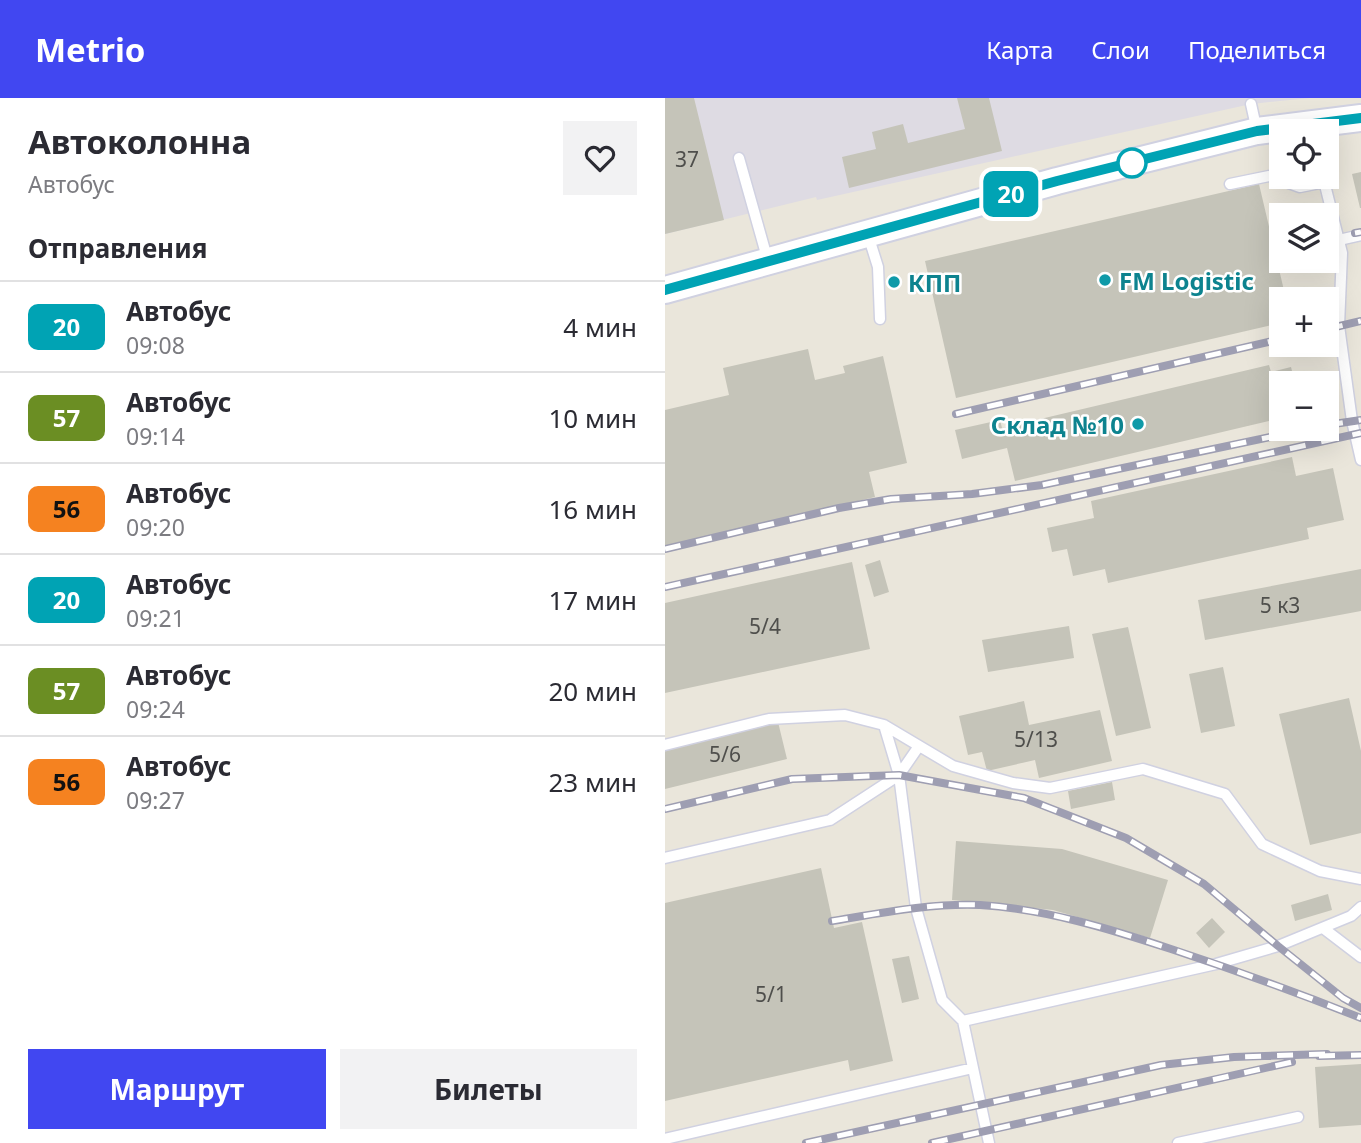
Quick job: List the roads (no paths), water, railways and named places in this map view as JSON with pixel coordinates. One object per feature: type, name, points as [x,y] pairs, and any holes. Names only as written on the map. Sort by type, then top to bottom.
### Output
[{"type":"main road","points":[[1339,122],[1361,118]]},
{"type":"main road","points":[[665,290],[1057,181],[1269,130]]},
{"type":"lane","points":[[1251,104],[1257,131]]},
{"type":"lane","points":[[739,158],[768,262]]},
{"type":"lane","points":[[1230,184],[1269,176]]},
{"type":"lane","points":[[868,234],[878,267],[880,319]]},
{"type":"lane","points":[[1361,235],[1339,240],[1342,253],[1339,326],[1352,421],[1361,460]]},
{"type":"lane","points":[[665,745],[769,719],[845,715],[884,725],[953,766],[1013,783],[1050,788],[1143,769],[1225,794],[1262,844],[1320,871],[1361,879]]},
{"type":"lane","points":[[884,725],[899,775],[916,908],[942,1000],[963,1021],[989,1143]]},
{"type":"lane","points":[[665,859],[830,820],[899,775],[919,746]]},
{"type":"lane","points":[[963,1021],[1216,964],[1277,946],[1323,928],[1351,916],[1361,907]]},
{"type":"lane","points":[[1323,928],[1361,957]]},
{"type":"lane","points":[[665,1139],[973,1068]]},
{"type":"lane","points":[[1178,1143],[1298,1117]]},
{"type":"railway","points":[[1355,233],[1361,232]]},
{"type":"railway","points":[[1339,326],[1361,321]]},
{"type":"railway","points":[[956,414],[1269,342]]},
{"type":"railway","points":[[1339,423],[1361,420]]},
{"type":"railway","points":[[665,587],[1361,433]]},
{"type":"railway","points":[[665,549],[839,508],[891,499],[972,494],[1042,485],[1269,437]]},
{"type":"railway","points":[[665,809],[792,779],[899,775],[1024,798],[1126,838],[1204,884],[1343,998],[1361,1008]]},
{"type":"railway","points":[[832,921],[943,906],[980,905],[1029,911],[1101,927],[1148,942],[1243,973],[1361,1018]]},
{"type":"railway","points":[[806,1143],[1161,1065],[1234,1057],[1327,1054]]},
{"type":"railway","points":[[1319,1056],[1361,1055]]},
{"type":"railway","points":[[932,1143],[1292,1062]]},
{"type":"place","name":"FM Logistic","points":[[1105,280]]},
{"type":"place","name":"КПП","points":[[894,282]]},
{"type":"place","name":"Склад №10","points":[[1138,424]]}]
